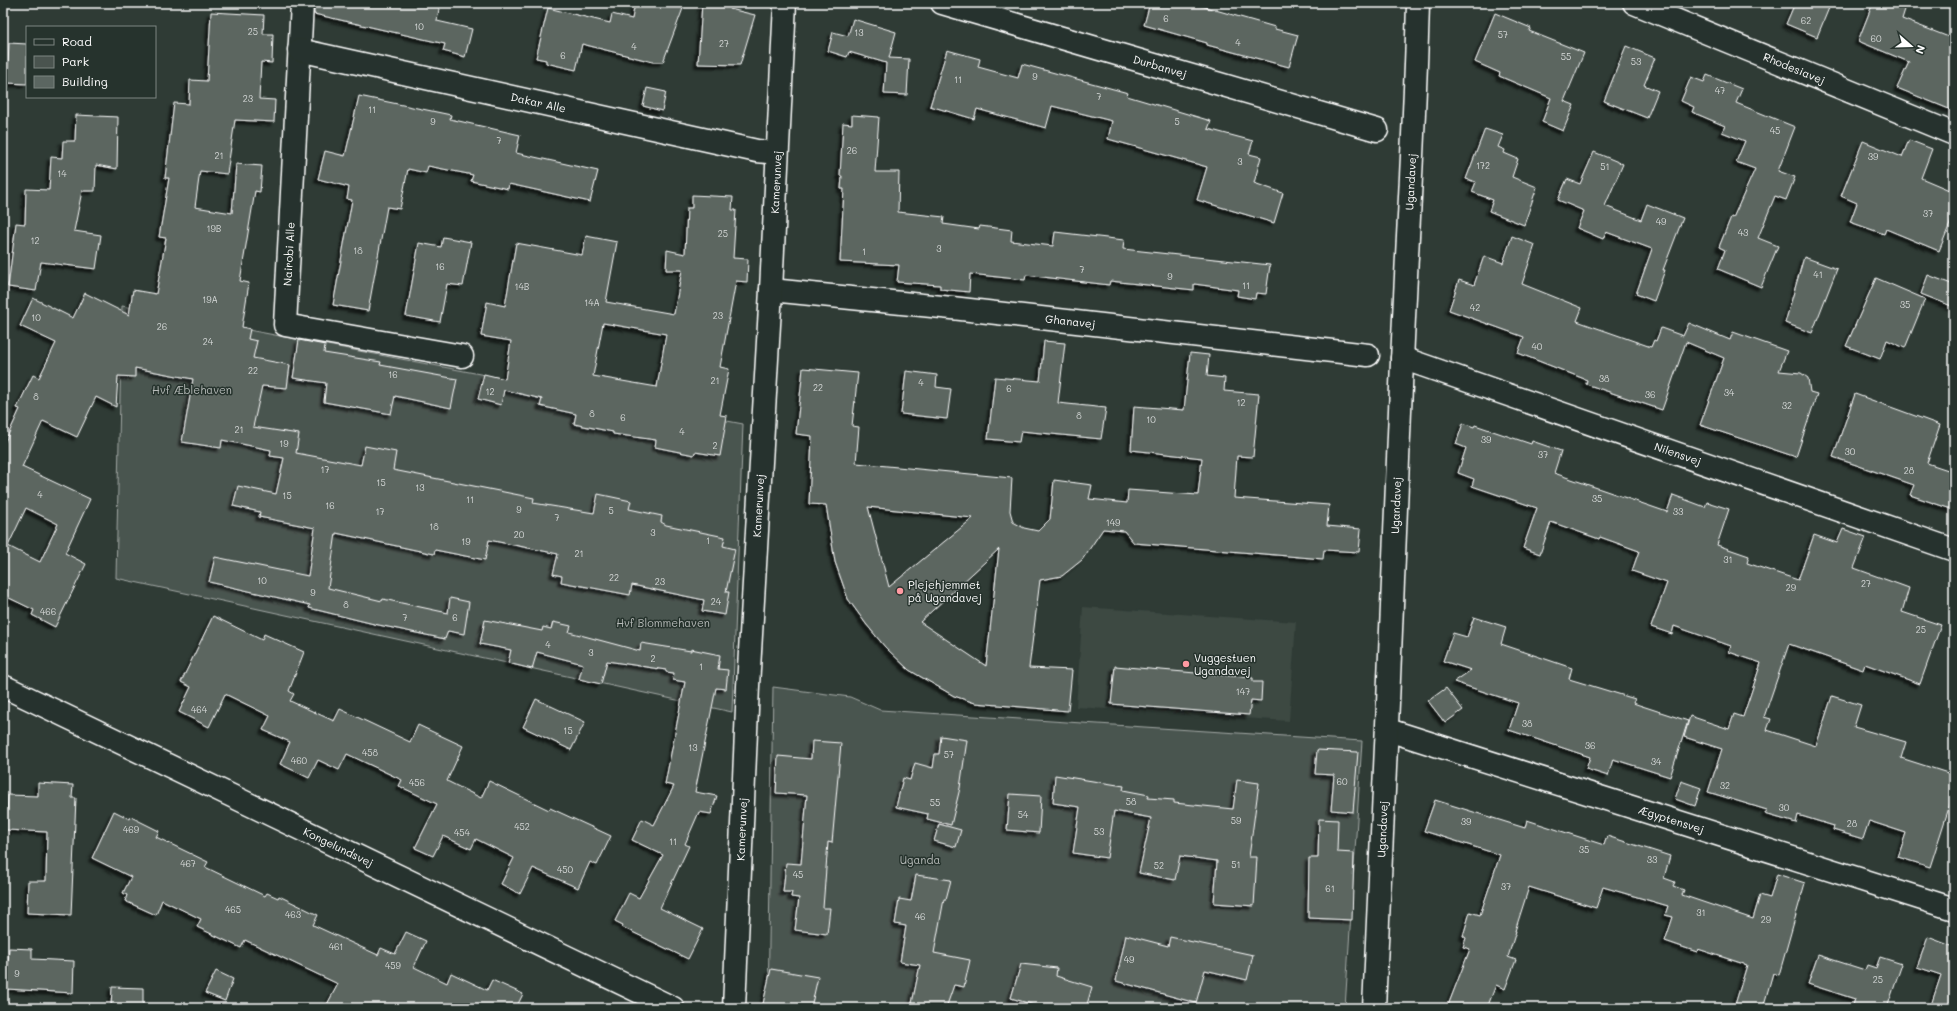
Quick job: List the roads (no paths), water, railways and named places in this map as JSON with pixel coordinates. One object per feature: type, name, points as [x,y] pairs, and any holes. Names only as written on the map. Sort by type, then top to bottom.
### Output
[{"type":"street","name":"Nairobi Alle","points":[[302,3],[285,325],[462,356]]},
{"type":"street","name":"Kamerunvej","points":[[734,1008],[748,686],[772,290],[776,153],[785,3]]},
{"type":"street","name":"Durbanvej","points":[[942,3],[1377,130]]},
{"type":"street","name":"Ugandavej","points":[[1374,1008],[1388,730],[1402,358],[1414,135],[1418,3]]},
{"type":"street","name":"Rhodesiavej","points":[[1634,3],[1954,134]]},
{"type":"street","name":"Dakar Alle","points":[[299,50],[757,151],[776,153]]},
{"type":"street","name":"Ghanavej","points":[[772,290],[952,308],[1368,355]]},
{"type":"street","name":"Nilensvej","points":[[1402,358],[1954,550]]},
{"type":"street","name":"Kongelundsvej","points":[[3,686],[673,1008]]},
{"type":"street","name":"Ægyptensvej","points":[[1388,730],[1954,909]]},
{"type":"place","name":"Plejehjemmet på Ugandavej","points":[[900,591]]},
{"type":"place","name":"Vuggestuen Ugandavej","points":[[1186,664]]},
{"type":"park label","name":"Hvf Æblehaven","points":[[192,390]]},
{"type":"park label","name":"Hvf Blommehaven","points":[[663,623]]},
{"type":"park label","name":"Uganda","points":[[920,860]]}]
